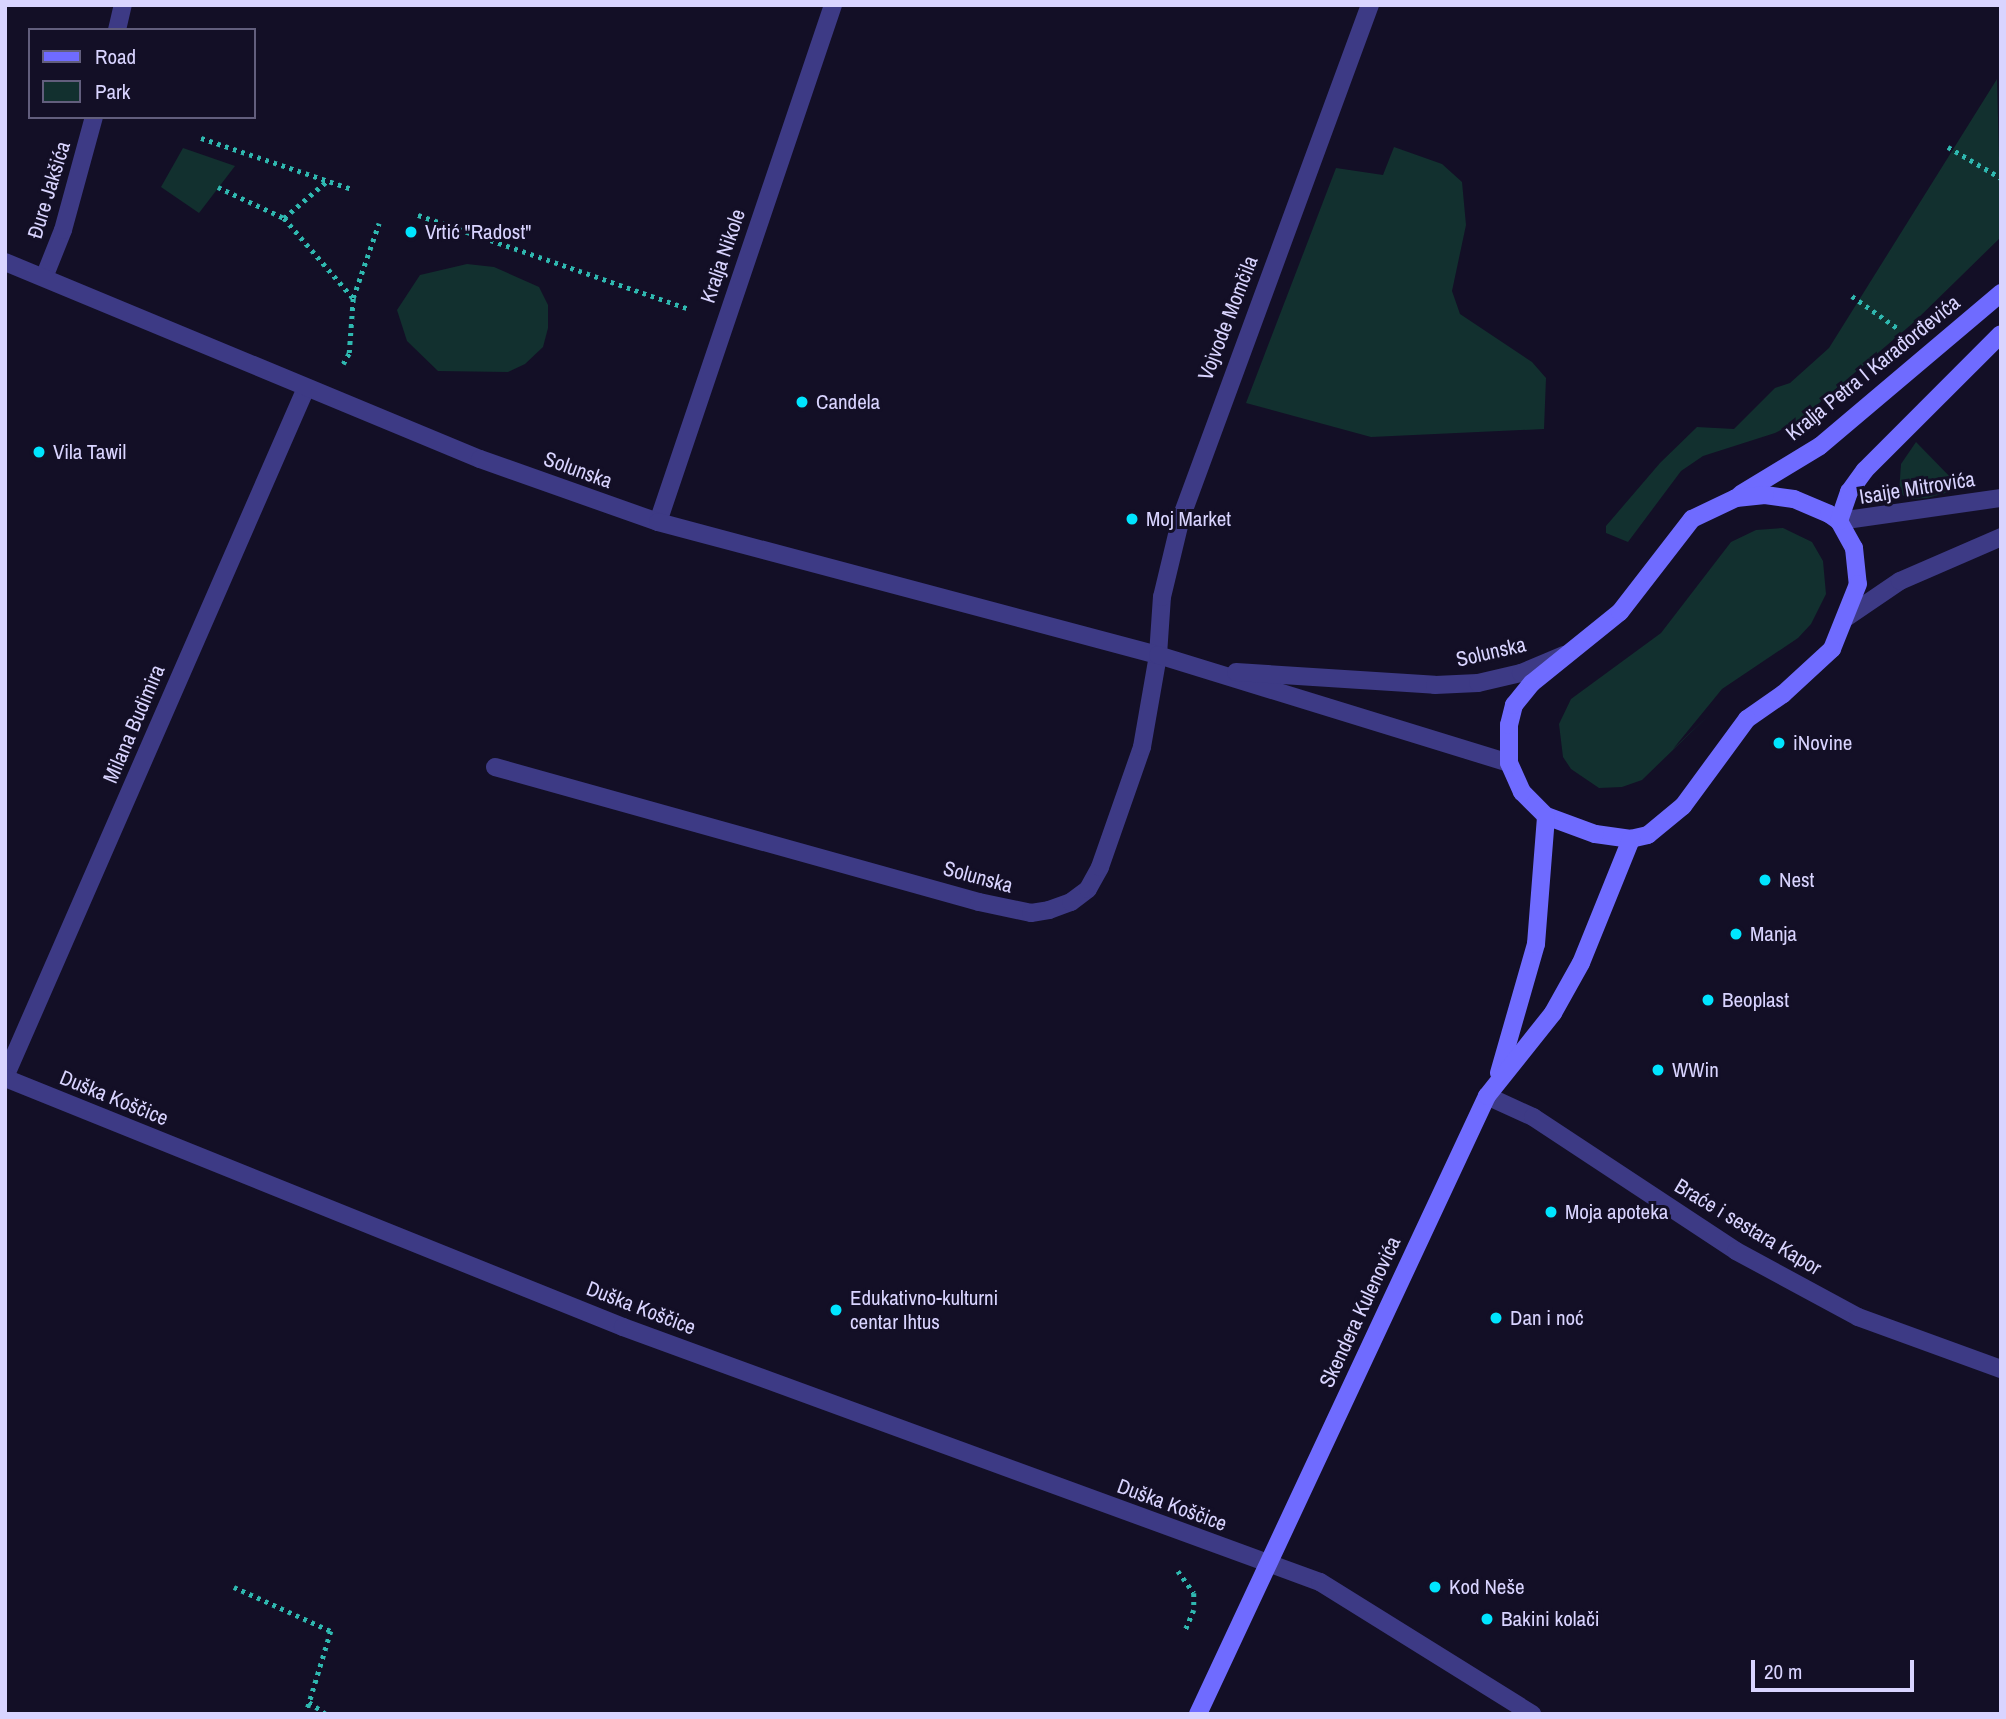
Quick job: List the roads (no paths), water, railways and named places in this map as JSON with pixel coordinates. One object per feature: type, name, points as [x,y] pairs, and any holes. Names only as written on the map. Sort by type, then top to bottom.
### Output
[{"type":"main road","name":"Kralja Petra I Karađorđevića","points":[[1509,763],[1509,725],[1514,705],[1532,683],[1620,612],[1692,519],[1736,498],[1819,446],[2001,293]]},
{"type":"main road","points":[[1839,521],[1849,492],[1865,470],[2001,334]]},
{"type":"main road","points":[[1509,763],[1522,792],[1546,816],[1595,834],[1632,839],[1648,835],[1682,806],[1747,719],[1818,666],[1847,617],[1858,584],[1854,548],[1839,521],[1794,499],[1736,498]]},
{"type":"main road","name":"Skendera Kulenovića","points":[[1497,1080],[1536,944],[1546,816]]},
{"type":"main road","name":"Skendera Kulenovića","points":[[1198,1714],[1487,1096],[1497,1080],[1553,1013],[1581,963],[1632,839]]},
{"type":"street","points":[[117,28],[123,5]]},
{"type":"street","name":"Kralja Nikole","points":[[658,522],[833,5]]},
{"type":"street","name":"Vojvode Momčila","points":[[1158,654],[1162,597],[1181,518],[1370,5]]},
{"type":"street","name":"Đure Jakšića","points":[[45,275],[63,230],[93,119]]},
{"type":"street","name":"Solunska","points":[[5,262],[45,275],[306,388],[480,459],[658,522],[1158,654],[1509,763]]},
{"type":"street","name":"Milana Budimira","points":[[5,1078],[306,388]]},
{"type":"street","name":"Isaije Mitrovića","points":[[1839,521],[2001,498]]},
{"type":"street","points":[[1847,617],[1900,581],[2001,537]]},
{"type":"street","name":"Solunska","points":[[1206,670],[1435,685],[1478,683],[1521,673],[1573,651]]},
{"type":"street","name":"Solunska","points":[[495,767],[979,902],[1031,913],[1049,910],[1071,902],[1088,889],[1100,867],[1142,747],[1158,654]]},
{"type":"street","name":"Duška Koščice","points":[[5,1078],[623,1327],[1266,1564]]},
{"type":"street","name":"Braće i sestara Kapor","points":[[1487,1096],[1533,1117],[1736,1251],[1858,1317],[2001,1369]]},
{"type":"street","points":[[1266,1564],[1320,1582],[1532,1714]]},
{"type":"place","name":"Vrtić \"Radost\"","points":[[411,232]]},
{"type":"place","name":"Candela","points":[[802,402]]},
{"type":"place","name":"Vila Tawil","points":[[39,452]]},
{"type":"place","name":"Moj Market","points":[[1132,519]]},
{"type":"place","name":"iNovine","points":[[1779,743]]},
{"type":"place","name":"Nest","points":[[1765,880]]},
{"type":"place","name":"Manja","points":[[1736,934]]},
{"type":"place","name":"Beoplast","points":[[1708,1000]]},
{"type":"place","name":"WWin","points":[[1658,1070]]},
{"type":"place","name":"Moja apoteka","points":[[1551,1212]]},
{"type":"place","name":"Edukativno-kulturni centar Ihtus","points":[[836,1310]]},
{"type":"place","name":"Dan i noć","points":[[1496,1318]]},
{"type":"place","name":"Kod Neše","points":[[1435,1587]]},
{"type":"place","name":"Bakini kolači","points":[[1487,1619]]}]
